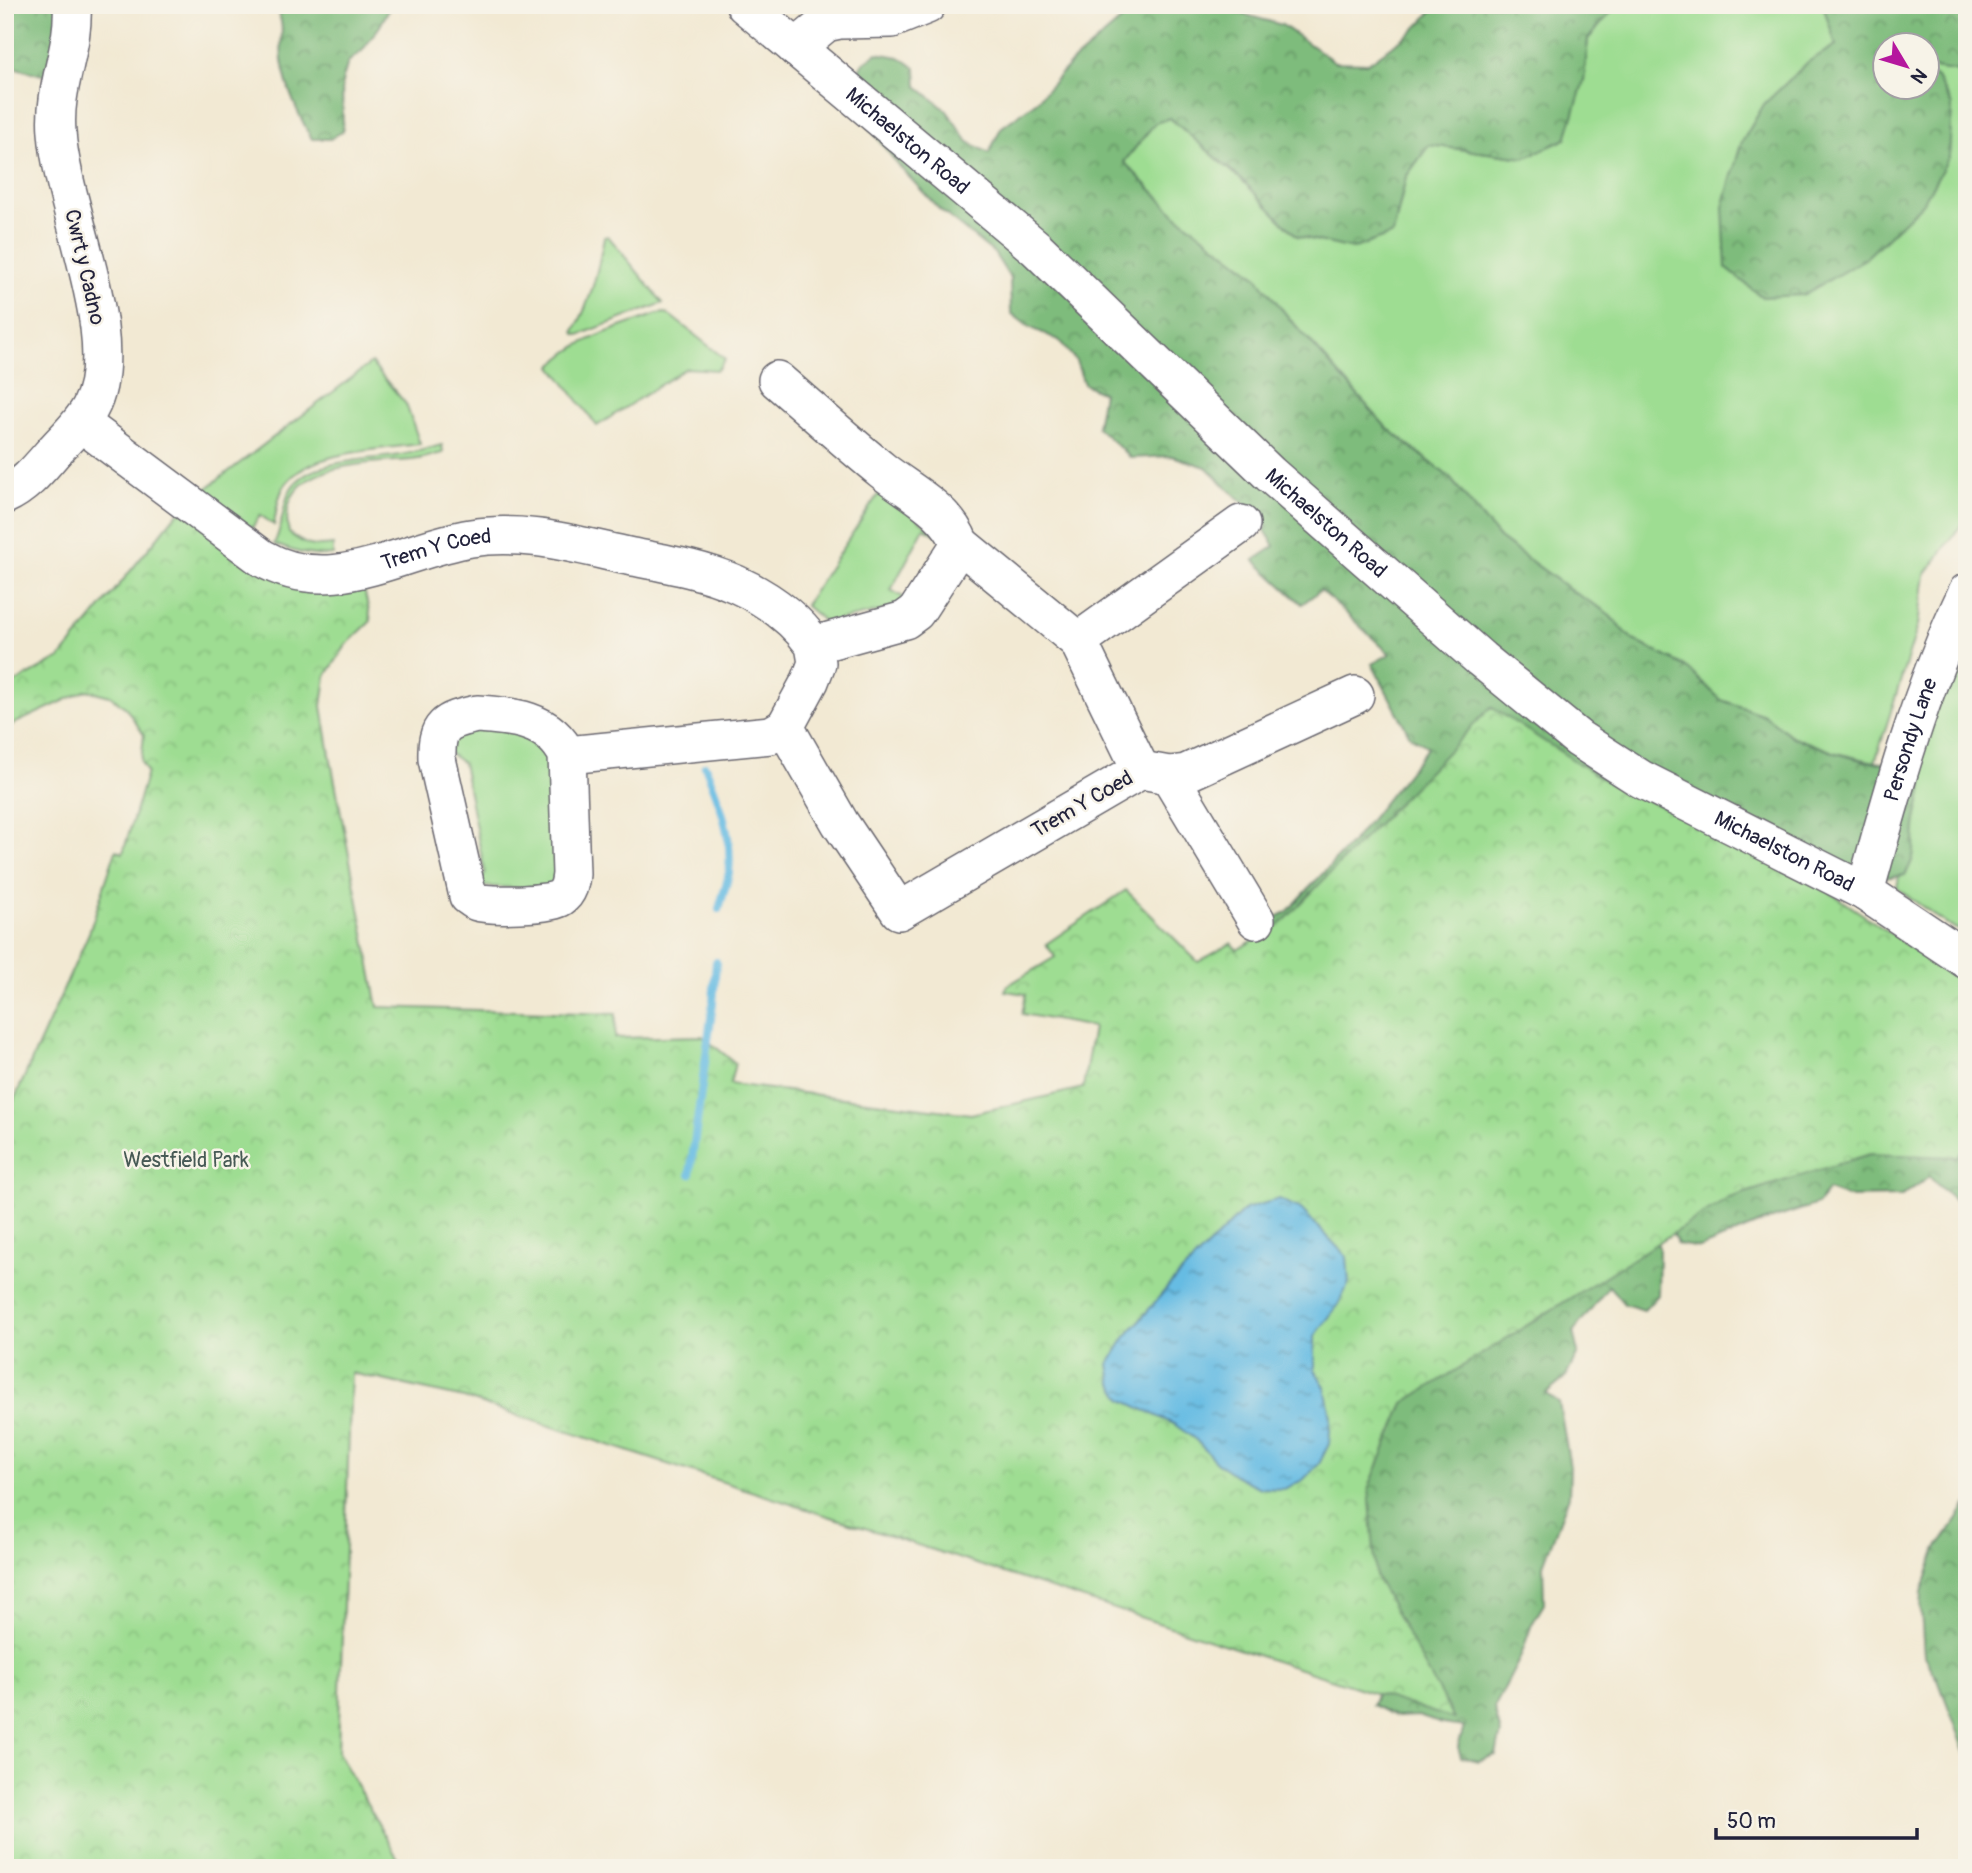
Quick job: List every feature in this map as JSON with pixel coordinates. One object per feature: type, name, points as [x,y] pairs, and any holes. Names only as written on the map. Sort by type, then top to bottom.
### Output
[{"type":"street","name":"Cwrt y Cadno","points":[[5,495],[29,479],[91,407],[102,353],[99,323],[63,178],[56,131],[58,87],[71,34],[72,5]]},
{"type":"street","name":"Michaelston Road","points":[[745,5],[1036,248],[1270,474],[1481,659],[1579,739],[1641,779],[1865,892],[1967,960]]},
{"type":"street","points":[[796,48],[825,23],[892,19],[927,5]]},
{"type":"street","name":"Trem Y Coed","points":[[777,380],[948,521],[960,544],[1077,641],[1155,772],[899,911],[840,823],[785,727]]},
{"type":"street","name":"Trem Y Coed","points":[[80,422],[262,558],[293,573],[338,574],[471,538],[530,536],[674,565],[735,584],[783,611],[814,645]]},
{"type":"street","points":[[1077,641],[1241,524]]},
{"type":"street","points":[[567,755],[771,735],[785,727],[810,681],[817,663],[814,645],[905,620],[916,612],[960,544]]},
{"type":"street","name":"Persondy Lane","points":[[1865,892],[1902,757],[1922,698],[1967,592]]},
{"type":"street","points":[[1155,772],[1185,773],[1354,695]]},
{"type":"street","points":[[477,714],[509,716],[543,728],[563,746],[567,755],[571,874],[569,887],[560,899],[548,903],[477,902],[468,896],[437,759],[436,738],[444,725],[458,718],[477,714]]},
{"type":"street","points":[[1155,772],[1256,919]]},
{"type":"green space","points":[[5,5],[69,5],[50,77],[5,65]]},
{"type":"green space","points":[[275,5],[391,5],[362,51],[348,62],[342,82],[343,131],[330,139],[312,139],[293,101],[284,71],[281,52],[282,27]]},
{"type":"green space","points":[[1139,5],[1211,5],[1282,25],[1335,62],[1368,63],[1413,31],[1438,5],[1617,5],[1588,39],[1584,80],[1566,139],[1524,158],[1429,145],[1406,177],[1393,234],[1352,249],[1297,236],[1242,180],[1170,118],[1155,123],[1124,162],[1176,215],[1256,276],[1289,318],[1386,427],[1449,477],[1499,538],[1575,593],[1605,611],[1633,640],[1685,666],[1721,700],[1764,715],[1793,737],[1836,753],[1884,763],[1922,776],[1914,854],[1905,875],[1252,967],[1261,925],[1287,912],[1354,840],[1428,747],[1410,736],[1372,664],[1390,654],[1321,590],[1302,604],[1254,560],[1275,546],[1264,529],[1268,527],[1206,467],[1172,456],[1131,458],[1097,427],[1103,393],[1084,384],[1076,361],[1059,340],[1029,327],[1011,313],[1010,278],[994,253],[939,209],[899,166],[869,127],[852,83],[862,64],[877,53],[899,57],[916,68],[917,86],[947,111],[968,142],[989,153],[1001,128],[1037,101],[1069,65]]},
{"type":"green space","points":[[1617,5],[1823,5],[1836,45],[1808,62],[1949,157],[1952,106],[1940,84],[1940,69],[1967,73],[1967,517],[1925,575],[1918,625],[1875,762],[1836,753],[1793,737],[1764,715],[1721,700],[1685,666],[1633,640],[1605,611],[1575,593],[1499,538],[1449,477],[1386,427],[1289,318],[1256,276],[1176,215],[1124,162],[1155,123],[1170,118],[1242,180],[1297,236],[1393,234],[1406,177],[1429,145],[1524,158],[1584,80],[1588,39]]},
{"type":"green space","points":[[1823,5],[1967,5],[1967,73],[1940,69],[1940,32],[1870,32],[1870,102],[1940,102],[1940,84],[1952,106],[1949,157],[1923,203],[1865,259],[1803,295],[1762,297],[1726,268],[1723,207],[1741,144],[1764,104],[1808,62],[1836,45]]},
{"type":"green space","points":[[608,236],[663,303],[579,335],[575,334],[593,286],[604,237]]},
{"type":"green space","points":[[665,313],[725,359],[717,370],[686,368],[597,426],[552,366],[588,340]]},
{"type":"green space","points":[[371,363],[406,404],[420,444],[345,454],[308,466],[294,475],[283,488],[274,525],[260,515],[252,528],[203,491]]},
{"type":"green space","points":[[442,445],[443,453],[423,458],[326,471],[308,480],[295,492],[288,510],[289,533],[309,545],[333,545],[333,555],[303,553],[274,544],[292,487],[312,471],[354,460],[400,455]]},
{"type":"green space","points":[[881,490],[941,537],[924,528],[891,590],[908,600],[905,606],[826,623],[805,605]]},
{"type":"green space","name":"Westfield Park","points":[[179,511],[363,584],[371,621],[347,644],[326,676],[322,706],[378,1007],[616,1014],[615,1038],[702,1036],[735,1063],[730,1084],[971,1114],[1083,1088],[1093,1027],[1022,1014],[1026,994],[1005,991],[1007,986],[1055,957],[1046,944],[1126,890],[1198,962],[1232,943],[1237,950],[1282,923],[1491,707],[1609,783],[1786,862],[1967,986],[1967,1144],[1957,1157],[1870,1154],[1729,1198],[1404,1403],[1369,1487],[1376,1577],[1454,1719],[464,1398],[351,1373],[338,1752],[403,1868],[5,1868],[5,1120],[89,933],[116,850],[123,853],[147,772],[141,762],[144,735],[126,708],[110,696],[87,690],[5,728],[5,688],[60,658]]},
{"type":"green space","points":[[1941,664],[1967,678],[1967,933],[1949,926],[1897,888],[1915,772]]},
{"type":"green space","points":[[503,724],[548,748],[560,877],[550,890],[479,886],[485,873],[463,763],[449,753],[454,734]]},
{"type":"green space","points":[[1967,1140],[1967,1205],[1957,1202],[1929,1177],[1902,1196],[1847,1197],[1828,1190],[1818,1204],[1763,1222],[1700,1248],[1678,1244],[1671,1231],[1739,1169]]},
{"type":"green space","points":[[1649,1231],[1659,1247],[1658,1295],[1644,1310],[1624,1304],[1609,1286],[1573,1332],[1578,1353],[1565,1378],[1546,1394],[1559,1402],[1570,1467],[1569,1496],[1543,1565],[1544,1604],[1532,1624],[1520,1658],[1494,1708],[1501,1733],[1496,1755],[1478,1761],[1461,1757],[1458,1747],[1464,1727],[1442,1724],[1418,1716],[1397,1717],[1372,1705],[1381,1681],[1354,1479],[1380,1413]]},
{"type":"green space","points":[[1967,1505],[1967,1756],[1938,1680],[1924,1656],[1921,1610],[1922,1592],[1936,1550]]},
{"type":"water","points":[[1279,1199],[1301,1209],[1347,1257],[1349,1283],[1338,1305],[1315,1336],[1315,1370],[1325,1387],[1331,1417],[1329,1444],[1319,1464],[1303,1480],[1284,1489],[1260,1488],[1236,1476],[1216,1462],[1196,1440],[1174,1424],[1123,1400],[1112,1383],[1109,1364],[1125,1338],[1171,1283],[1245,1209]]},
{"type":"waterway","points":[[705,766],[720,805],[729,845],[729,872],[719,909]]},
{"type":"waterway","points":[[690,1174],[716,962]]}]
